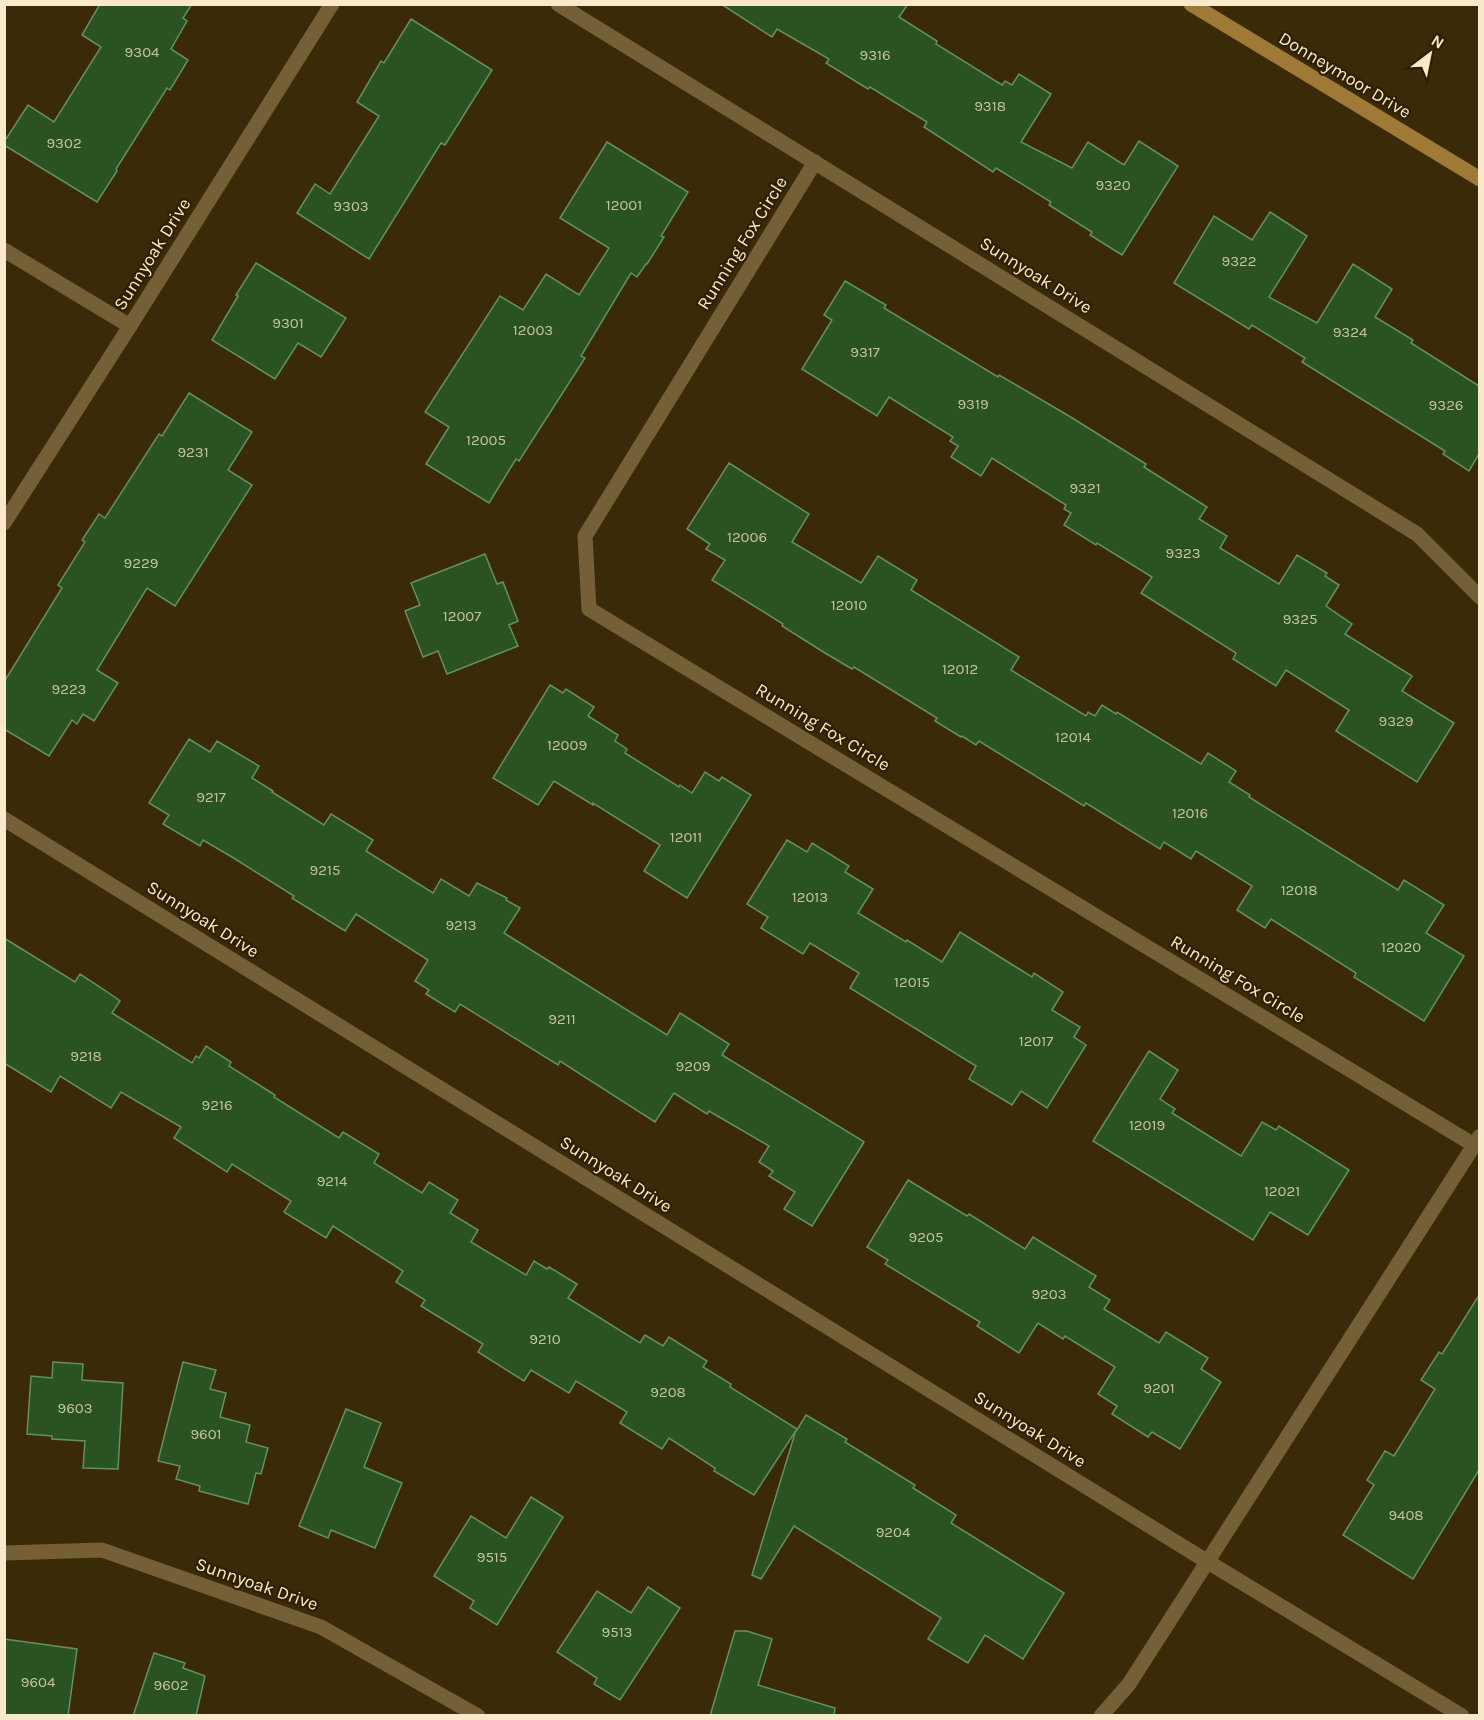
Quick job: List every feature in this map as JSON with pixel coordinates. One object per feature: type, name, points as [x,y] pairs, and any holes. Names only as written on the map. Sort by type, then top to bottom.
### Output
[{"type":"street","name":"Sunnyoak Drive","points":[[4,523],[332,4]]},
{"type":"street","name":"Sunnyoak Drive","points":[[558,4],[1417,534],[1479,597]]},
{"type":"street","name":"Donneymoor Drive","points":[[1191,4],[1479,179]]},
{"type":"street","name":"Running Fox Circle","points":[[815,162],[585,537],[589,609],[1477,1140]]},
{"type":"street","points":[[4,250],[130,326]]},
{"type":"street","name":"Sunnyoak Drive","points":[[4,819],[1208,1562],[1462,1716]]},
{"type":"street","points":[[1101,1716],[1129,1684],[1477,1140]]},
{"type":"street","name":"Sunnyoak Drive","points":[[4,1553],[102,1550],[321,1628],[478,1716]]},
{"type":"building","points":[[100,4],[192,4],[183,18],[187,21],[171,49],[188,60],[170,90],[167,88],[97,202],[4,145],[4,142],[28,105],[54,122],[101,47],[82,35]]},
{"type":"building","points":[[721,4],[908,4],[899,17],[937,41],[936,44],[1002,85],[1005,81],[1012,85],[1019,74],[1051,94],[1021,142],[1072,168],[1088,142],[1124,165],[1139,141],[1178,166],[1122,255],[1090,235],[1092,232],[1049,205],[1051,202],[996,168],[993,172],[924,127],[927,122],[826,63],[829,59],[777,29],[772,37]]},
{"type":"building","points":[[411,19],[492,70],[445,145],[441,143],[369,259],[297,213],[315,184],[330,194],[379,116],[357,102],[381,61],[384,63]]},
{"type":"building","points":[[607,142],[688,192],[647,264],[637,277],[631,273],[581,356],[585,358],[519,461],[516,459],[489,503],[426,464],[449,427],[425,412],[500,296],[523,310],[546,274],[579,295],[609,248],[560,218]]},
{"type":"building","points":[[1270,212],[1307,236],[1269,297],[1317,323],[1353,264],[1392,289],[1375,317],[1413,340],[1411,343],[1479,386],[1479,454],[1469,471],[1443,454],[1445,451],[1302,362],[1305,358],[1252,325],[1249,329],[1174,283],[1214,216],[1252,240]]},
{"type":"building","points":[[256,263],[346,318],[321,357],[298,343],[275,379],[212,340]]},
{"type":"building","points":[[845,281],[886,305],[884,308],[998,377],[999,375],[1069,416],[1146,464],[1144,467],[1207,507],[1199,519],[1227,536],[1220,548],[1279,584],[1297,555],[1327,573],[1325,576],[1339,585],[1326,606],[1352,624],[1345,634],[1412,676],[1402,691],[1454,723],[1417,782],[1336,731],[1349,710],[1286,670],[1276,686],[1233,659],[1236,653],[1141,593],[1152,577],[1064,525],[1071,513],[1064,509],[1066,505],[992,458],[981,476],[951,457],[958,446],[950,441],[953,437],[889,397],[877,416],[802,369],[832,320],[824,315]]},
{"type":"building","points":[[189,393],[252,432],[228,470],[252,485],[175,606],[147,588],[97,670],[118,683],[94,721],[83,714],[77,724],[72,720],[49,756],[4,729],[4,682],[62,588],[58,585],[85,542],[82,540],[99,514],[105,518],[159,434],[162,436]]},
{"type":"building","points":[[729,463],[809,514],[792,542],[861,583],[878,556],[917,580],[911,590],[1019,657],[1011,670],[1086,716],[1088,712],[1095,716],[1102,705],[1201,764],[1208,753],[1236,771],[1229,782],[1250,795],[1249,797],[1398,890],[1404,880],[1444,905],[1426,933],[1464,956],[1424,1021],[1354,977],[1356,973],[1271,919],[1265,928],[1237,910],[1252,886],[1196,851],[1191,859],[1164,842],[1160,849],[1086,803],[1084,806],[979,741],[976,745],[961,737],[935,721],[937,718],[854,667],[852,669],[825,653],[712,580],[725,560],[706,549],[710,544],[687,529]]},
{"type":"building","points":[[485,554],[497,584],[503,582],[518,621],[509,625],[518,646],[447,674],[438,651],[423,657],[405,611],[420,605],[411,583]]},
{"type":"building","points":[[550,685],[563,693],[566,689],[594,707],[588,716],[618,735],[615,741],[627,749],[625,753],[679,787],[680,785],[692,793],[705,772],[719,781],[722,777],[751,795],[687,898],[644,871],[660,845],[593,803],[593,805],[554,781],[538,805],[493,778]]},
{"type":"building","points":[[189,739],[210,752],[217,741],[259,766],[252,778],[324,825],[331,814],[373,840],[366,851],[433,893],[441,879],[469,896],[477,883],[507,898],[506,900],[520,908],[504,933],[667,1035],[680,1013],[729,1044],[722,1055],[863,1141],[812,1226],[784,1209],[795,1192],[769,1176],[773,1171],[759,1162],[769,1146],[709,1111],[707,1114],[674,1093],[655,1122],[560,1061],[558,1065],[460,1004],[455,1012],[426,994],[429,990],[415,981],[428,960],[356,914],[345,931],[232,857],[203,840],[200,846],[163,824],[169,815],[149,803]]},
{"type":"building","points":[[787,840],[807,852],[812,843],[849,866],[845,872],[873,889],[858,913],[942,962],[960,932],[1032,977],[1034,973],[1063,992],[1052,1010],[1080,1027],[1074,1037],[1086,1045],[1047,1108],[1021,1091],[1012,1105],[969,1079],[976,1066],[850,988],[859,973],[810,943],[803,954],[761,928],[768,917],[747,904]]},
{"type":"building","points":[[4,938],[75,982],[80,974],[106,991],[120,1001],[112,1013],[192,1063],[196,1056],[199,1058],[206,1046],[231,1062],[229,1066],[339,1138],[343,1132],[379,1154],[374,1163],[422,1193],[429,1182],[458,1200],[450,1213],[478,1230],[471,1242],[526,1275],[534,1261],[547,1269],[549,1267],[577,1284],[568,1298],[640,1343],[645,1335],[663,1346],[669,1337],[707,1361],[703,1367],[731,1384],[730,1387],[797,1429],[754,1495],[714,1471],[715,1468],[669,1438],[662,1449],[620,1423],[627,1412],[576,1381],[569,1393],[531,1370],[524,1381],[478,1352],[483,1344],[421,1306],[425,1300],[396,1282],[403,1271],[333,1226],[326,1238],[284,1212],[291,1201],[232,1164],[227,1172],[174,1138],[181,1127],[121,1092],[111,1108],[60,1076],[51,1092],[4,1063]]},
{"type":"building","points":[[1149,1051],[1178,1070],[1160,1099],[1175,1109],[1172,1113],[1241,1156],[1262,1122],[1276,1130],[1279,1126],[1349,1170],[1308,1235],[1270,1212],[1253,1240],[1093,1141]]},
{"type":"building","points":[[908,1180],[1025,1249],[1033,1237],[1096,1276],[1089,1287],[1110,1300],[1104,1309],[1159,1343],[1166,1332],[1208,1358],[1201,1369],[1221,1382],[1180,1449],[1152,1432],[1148,1437],[1112,1414],[1117,1406],[1098,1394],[1115,1367],[1065,1336],[1063,1339],[1038,1323],[1019,1353],[977,1326],[980,1322],[885,1264],[888,1260],[867,1247]]},
{"type":"building","points":[[1479,1295],[1479,1470],[1413,1579],[1343,1535],[1374,1485],[1367,1480],[1385,1451],[1394,1456],[1435,1389],[1421,1380],[1439,1352],[1442,1354]]},
{"type":"building","points":[[53,1362],[83,1364],[82,1380],[123,1383],[118,1469],[83,1468],[85,1441],[52,1439],[52,1436],[27,1434],[31,1376],[52,1378]]},
{"type":"building","points":[[183,1362],[216,1370],[210,1389],[226,1393],[220,1417],[250,1425],[246,1442],[268,1448],[261,1474],[256,1473],[248,1504],[199,1491],[200,1486],[176,1479],[180,1466],[158,1461]]},
{"type":"building","points":[[346,1409],[381,1423],[364,1467],[402,1483],[375,1548],[331,1530],[328,1538],[299,1526]]},
{"type":"building","points":[[806,1415],[847,1439],[845,1442],[915,1485],[913,1488],[956,1515],[951,1523],[1064,1593],[1023,1659],[985,1635],[968,1663],[928,1639],[941,1618],[794,1526],[761,1579],[752,1575],[795,1433]]},
{"type":"building","points":[[531,1497],[563,1517],[497,1625],[470,1608],[474,1601],[434,1576],[471,1516],[506,1538]]},
{"type":"building","points":[[648,1587],[680,1608],[620,1700],[594,1684],[597,1678],[557,1652],[597,1591],[631,1613]]},
{"type":"building","points":[[735,1631],[747,1631],[772,1639],[758,1685],[835,1708],[834,1716],[710,1716]]},
{"type":"building","points":[[4,1639],[77,1649],[68,1716],[4,1716]]},
{"type":"building","points":[[154,1653],[185,1663],[183,1668],[205,1676],[196,1716],[133,1716]]}]
